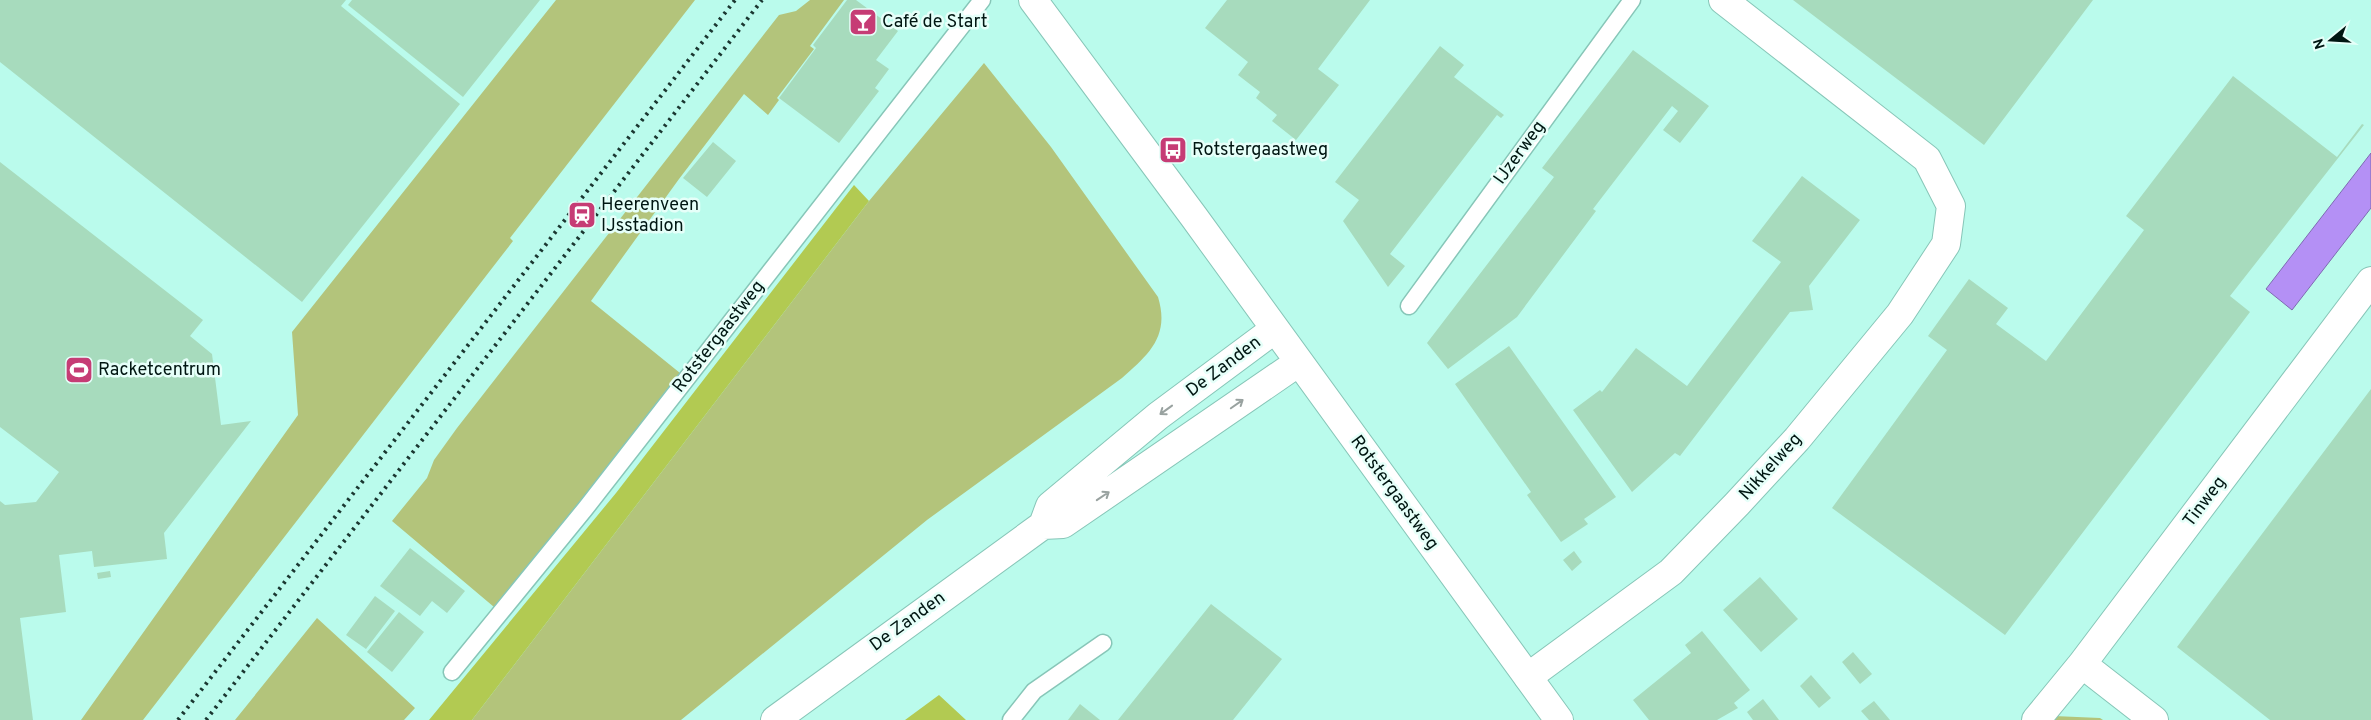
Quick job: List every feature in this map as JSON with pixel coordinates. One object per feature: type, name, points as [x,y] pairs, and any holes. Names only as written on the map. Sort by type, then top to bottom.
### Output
[{"type":"street","name":"Rotstergaastweg","points":[[1033,0],[1559,720]]},
{"type":"street","name":"Nikkelweg","points":[[1528,677],[1671,572],[1797,439],[1900,314],[1946,244],[1951,206],[1926,159],[1723,0]]},
{"type":"street","name":"Tinweg","points":[[2036,720],[2082,664],[2371,282]]},
{"type":"street","name":"De Zanden","points":[[1043,525],[1050,506],[1158,416],[1275,329]]},
{"type":"street","name":"De Zanden","points":[[775,720],[1043,525],[1063,524],[1299,362]]},
{"type":"street","points":[[2082,664],[2154,720]]},
{"type":"lane","name":"Rotstergaastweg","points":[[452,672],[585,509],[982,0]]},
{"type":"lane","name":"IJzerweg","points":[[1409,306],[1632,0]]},
{"type":"lane","points":[[1011,720],[1034,691],[1103,644]]},
{"type":"green space","points":[[556,0],[695,0],[510,238],[513,241],[143,720],[81,720],[298,415],[292,332]]},
{"type":"green space","points":[[810,0],[844,0],[810,46],[814,49],[777,98],[779,100],[768,115],[744,94],[679,179],[591,301],[680,373],[568,517],[494,607],[392,521],[427,478],[434,460],[457,428],[779,15],[796,11]]},
{"type":"green space","points":[[984,63],[1051,147],[1158,297],[1161,311],[1159,333],[1155,343],[1141,361],[1122,378],[927,520],[681,720],[472,720],[869,201]]},
{"type":"green space","points":[[854,185],[869,201],[472,720],[429,720],[616,493]]},
{"type":"green space","points":[[317,618],[415,708],[404,720],[235,720]]},
{"type":"green space","points":[[939,695],[966,720],[905,720]]},
{"type":"green space","points":[[2054,716],[2100,718],[2103,720],[2052,720]]},
{"type":"shaded area","points":[[2371,153],[2371,208],[2292,310],[2266,289]]},
{"type":"building","points":[[0,0],[346,0],[341,6],[460,104],[302,302],[0,62]]},
{"type":"building","points":[[352,0],[540,0],[463,97],[348,5]]},
{"type":"building","points":[[847,0],[856,0],[898,31],[876,60],[889,69],[875,88],[879,91],[839,143],[779,98],[816,48],[813,45]]},
{"type":"building","points":[[1227,0],[1370,0],[1318,69],[1339,85],[1296,140],[1272,121],[1277,115],[1256,98],[1260,92],[1238,75],[1248,62],[1205,28]]},
{"type":"building","points":[[1793,0],[2093,0],[1984,145]]},
{"type":"building","points":[[1440,46],[1464,65],[1454,77],[1504,115],[1501,118],[1497,115],[1390,254],[1405,266],[1388,287],[1343,221],[1359,200],[1335,182]]},
{"type":"building","points":[[1633,50],[1709,106],[1680,143],[1663,130],[1678,111],[1672,106],[1593,209],[1596,211],[1517,317],[1448,369],[1427,343],[1554,177],[1542,168]]},
{"type":"building","points":[[2233,76],[2337,157],[2362,124],[2364,125],[2230,296],[2250,312],[2005,635],[1832,508],[1947,350],[1928,336],[1969,279],[2008,308],[1996,324],[2046,361],[2144,230],[2126,216]]},
{"type":"building","points":[[713,142],[736,161],[707,197],[683,178]]},
{"type":"building","points":[[0,162],[203,320],[190,336],[212,354],[221,425],[251,421],[164,533],[167,559],[94,567],[92,551],[59,555],[66,612],[20,618],[33,720],[0,720],[0,501],[5,505],[36,502],[59,472],[0,427]]},
{"type":"building","points":[[1802,176],[1860,220],[1809,286],[1813,310],[1790,312],[1680,456],[1675,453],[1632,492],[1573,410],[1600,390],[1602,392],[1636,348],[1687,386],[1781,262],[1752,241]]},
{"type":"building","points":[[1509,346],[1616,497],[1584,519],[1588,524],[1561,542],[1527,495],[1531,492],[1455,384]]},
{"type":"building","points":[[2371,389],[2371,720],[2270,720],[2177,647]]},
{"type":"building","points":[[410,548],[465,591],[447,613],[432,601],[420,616],[380,586]]},
{"type":"building","points":[[1574,551],[1582,562],[1572,571],[1563,560]]},
{"type":"building","points":[[110,571],[111,577],[98,579],[97,573]]},
{"type":"building","points":[[1760,577],[1798,619],[1761,652],[1723,610]]},
{"type":"building","points":[[375,596],[395,611],[366,649],[346,635]]},
{"type":"building","points":[[1211,604],[1282,659],[1233,720],[1118,720]]},
{"type":"building","points":[[399,612],[424,632],[392,672],[367,652]]},
{"type":"building","points":[[1702,631],[1750,690],[1734,703],[1738,708],[1717,720],[1649,720],[1633,700],[1691,653],[1685,645]]},
{"type":"building","points":[[1853,652],[1872,674],[1860,684],[1842,662]]},
{"type":"building","points":[[1811,675],[1831,698],[1819,708],[1800,686]]},
{"type":"building","points":[[1763,699],[1779,720],[1753,720],[1747,712]]},
{"type":"building","points":[[1874,701],[1890,720],[1869,720],[1861,711]]},
{"type":"building","points":[[1080,704],[1100,720],[1068,720]]},
{"type":"railway","points":[[178,720],[735,0]]},
{"type":"railway","points":[[206,720],[762,0]]},
{"type":"place","name":"Café de Start","points":[[863,22]]},
{"type":"place","name":"Rotstergaastweg","points":[[1173,150]]},
{"type":"place","name":"Heerenveen IJsstadion","points":[[582,215]]},
{"type":"place","name":"Racketcentrum","points":[[79,370]]}]
